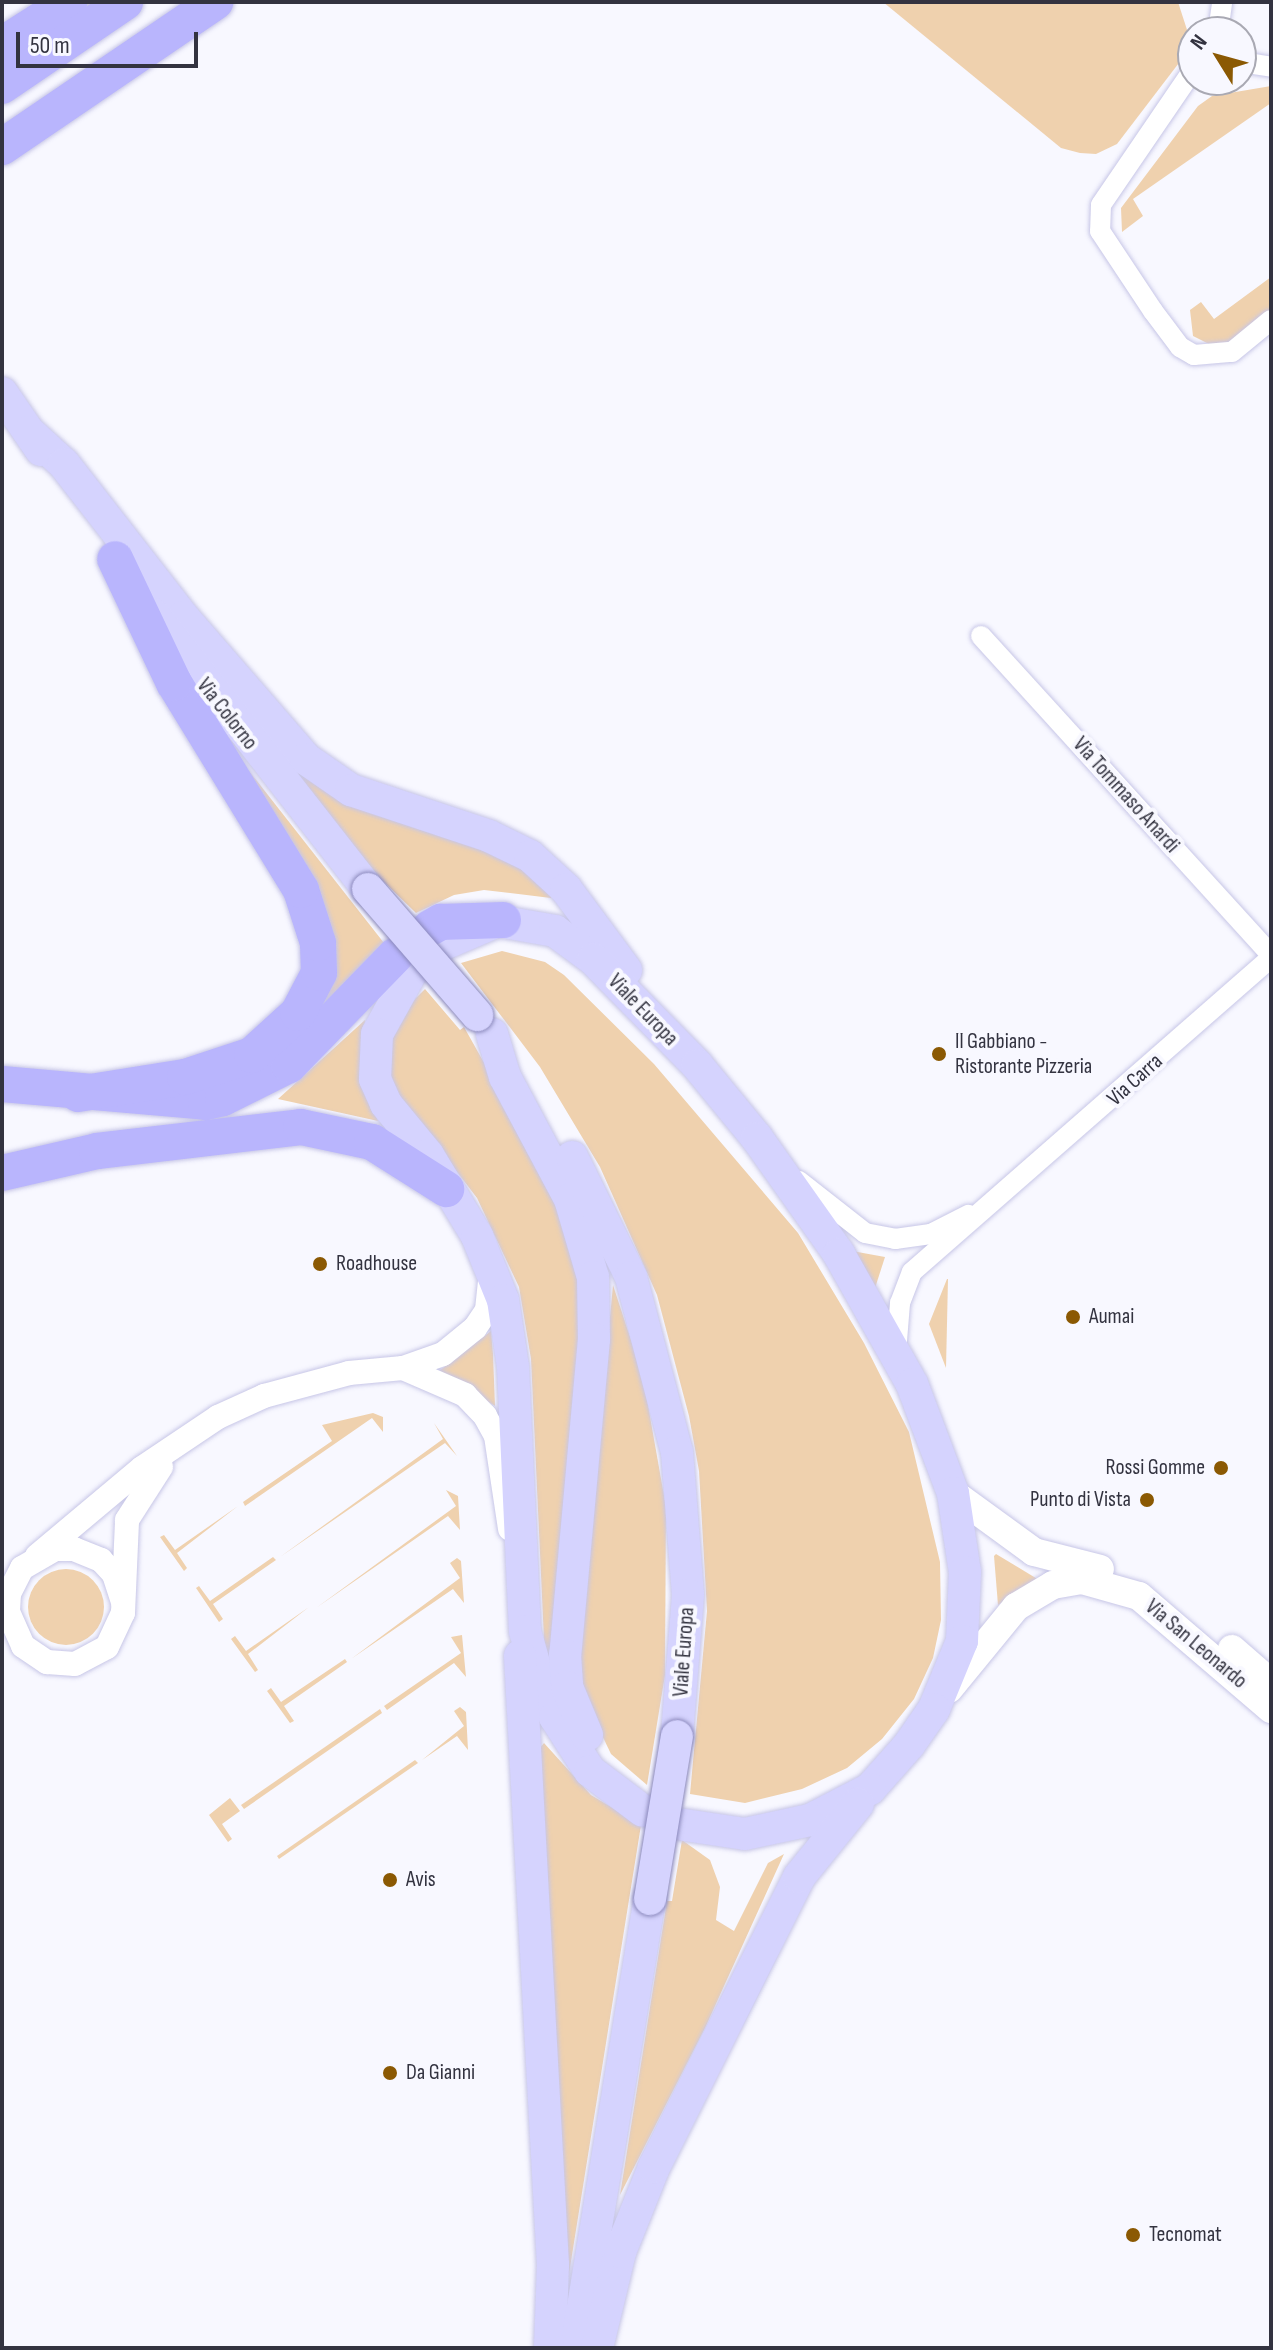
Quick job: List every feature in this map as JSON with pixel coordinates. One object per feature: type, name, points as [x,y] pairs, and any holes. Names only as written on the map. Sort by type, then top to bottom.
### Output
[{"type":"highway","points":[[2,45],[69,2]]},
{"type":"highway","points":[[2,86],[125,2]]},
{"type":"highway","points":[[2,147],[215,2]]},
{"type":"highway","points":[[78,1094],[185,1077],[252,1055],[298,1013],[319,973],[311,915],[296,880],[174,683],[115,559]]},
{"type":"highway","points":[[437,936],[441,922],[503,920]]},
{"type":"highway","points":[[2,1084],[78,1094],[206,1102],[258,1085],[304,1051],[403,964]]},
{"type":"highway","points":[[2,1173],[97,1151],[301,1127],[372,1142],[446,1189]]},
{"type":"main road","name":"Via Colorno","points":[[2,393],[219,704],[368,889],[484,1025]]},
{"type":"main road","points":[[29,432],[64,464],[183,617],[306,759],[351,790],[489,836],[540,864],[566,889],[697,1065]]},
{"type":"main road","name":"Viale Europa","points":[[503,920],[544,927],[575,944],[697,1065],[757,1138],[839,1254],[896,1353],[935,1436],[953,1493],[965,1606],[962,1641],[934,1709],[870,1789],[823,1815],[777,1830],[731,1834],[685,1825]]},
{"type":"main road","points":[[403,964],[377,1034],[375,1079],[492,1267],[511,1341],[524,1593],[525,1631],[520,1656],[554,2273],[550,2348]]},
{"type":"main road","points":[[484,1025],[505,1077],[570,1199],[593,1277],[595,1316],[565,1647],[567,1687],[601,1757],[644,1804],[606,1787],[581,1758],[543,1692],[525,1631]]},
{"type":"main road","name":"Viale Europa","points":[[484,1025],[545,1110],[601,1211],[631,1277],[654,1349],[677,1452],[686,1545],[688,1626],[677,1736],[582,2344]]},
{"type":"main road","name":"Via San Leonardo","points":[[953,1493],[1034,1552],[1132,1576],[1160,1588],[1271,1683]]},
{"type":"main road","name":"Via San Leonardo","points":[[934,1709],[1010,1613],[1041,1591],[1082,1580],[1111,1584],[1139,1596],[1271,1709]]},
{"type":"main road","points":[[582,2344],[654,2167],[799,1877],[870,1789]]},
{"type":"street","points":[[1201,2],[1217,16]]},
{"type":"street","points":[[1177,93],[1106,196],[1100,231],[1162,323],[1194,355],[1232,352],[1271,320]]},
{"type":"street","name":"Via Tommaso Anardi","points":[[981,636],[1271,956]]},
{"type":"street","name":"Via Carra","points":[[896,1353],[900,1303],[912,1272],[997,1201],[1271,956]]},
{"type":"street","name":"Via Carra","points":[[757,1138],[806,1188],[865,1233],[895,1239],[931,1234],[997,1201]]},
{"type":"street","points":[[170,1453],[140,1493],[127,1520],[123,1602],[111,1642],[84,1661],[47,1662],[10,1633],[7,1602],[16,1575],[33,1559],[142,1468],[170,1453],[218,1417],[264,1396],[349,1373],[403,1368],[443,1354],[475,1328],[487,1310],[492,1267]]},
{"type":"street","points":[[403,1368],[465,1395],[496,1436],[500,1485],[524,1593]]},
{"type":"street","points":[[2,1574],[33,1559],[65,1549],[92,1555],[114,1574],[123,1602]]},
{"type":"shaded area","points":[[883,2],[1178,2],[1183,16],[1177,16],[1177,65],[1117,144],[1096,154],[1061,148]]},
{"type":"shaded area","points":[[1271,86],[1271,103],[1133,199],[1143,216],[1122,232],[1121,208],[1198,106],[1212,96],[1257,96],[1257,88]]},
{"type":"shaded area","points":[[1271,277],[1271,314],[1245,338],[1213,346],[1193,336],[1190,310],[1201,302],[1214,319]]},
{"type":"shaded area","points":[[280,755],[338,798],[483,847],[528,873],[551,892],[551,898],[484,890],[454,895],[416,913],[380,878]]},
{"type":"shaded area","points":[[249,771],[384,943],[309,1021],[322,991]]},
{"type":"shaded area","points":[[502,951],[545,962],[564,975],[654,1064],[798,1233],[864,1343],[909,1432],[940,1562],[941,1620],[933,1658],[914,1699],[882,1739],[847,1768],[802,1789],[745,1803],[690,1794],[707,1611],[699,1471],[689,1416],[657,1295],[600,1167],[540,1067],[461,963]]},
{"type":"shaded area","points":[[425,989],[460,1030],[464,1027],[551,1182],[583,1302],[553,1657],[547,1657],[544,1640],[531,1359],[519,1287],[477,1198],[387,1080],[386,1049],[405,1009]]},
{"type":"shaded area","points":[[365,1020],[359,1079],[378,1121],[278,1099]]},
{"type":"shaded area","points":[[852,1251],[885,1257],[875,1288]]},
{"type":"shaded area","points":[[948,1279],[946,1368],[929,1324]]},
{"type":"shaded area","points":[[613,1285],[643,1377],[666,1507],[665,1675],[647,1785],[611,1754],[576,1681]]},
{"type":"shaded area","points":[[491,1331],[493,1354],[495,1406],[439,1371]]},
{"type":"shaded area","points":[[373,1413],[383,1417],[383,1432],[372,1418],[245,1506],[243,1502],[332,1441],[322,1425]]},
{"type":"shaded area","points":[[434,1423],[457,1456],[445,1443],[280,1557],[443,1439]]},
{"type":"shaded area","points":[[446,1490],[458,1496],[460,1530],[448,1516],[316,1608],[456,1506]]},
{"type":"shaded area","points":[[238,1506],[177,1553],[187,1568],[184,1571],[160,1537],[164,1535],[175,1550]]},
{"type":"shaded area","points":[[996,1554],[1039,1580],[998,1605],[994,1556]]},
{"type":"shaded area","points":[[273,1557],[276,1560],[213,1604],[223,1619],[219,1622],[196,1588],[199,1586],[210,1601]]},
{"type":"shaded area","points":[[457,1558],[461,1561],[464,1603],[453,1589],[351,1659],[460,1578],[450,1563]]},
{"type":"shaded area","points":[[74,1569],[87,1575],[98,1586],[104,1607],[102,1622],[87,1639],[74,1645],[58,1645],[45,1639],[30,1622],[28,1599],[34,1586],[51,1571]]},
{"type":"shaded area","points":[[309,1607],[248,1654],[258,1670],[255,1672],[231,1639],[235,1636],[246,1651]]},
{"type":"shaded area","points":[[462,1635],[466,1677],[454,1663],[387,1710],[384,1706],[461,1653],[451,1637]]},
{"type":"shaded area","points":[[345,1659],[347,1662],[284,1706],[294,1721],[290,1723],[267,1691],[271,1688],[281,1702]]},
{"type":"shaded area","points":[[460,1707],[466,1712],[468,1750],[457,1736],[422,1760],[464,1726],[454,1711]]},
{"type":"shaded area","points":[[380,1709],[382,1713],[244,1809],[241,1805]]},
{"type":"shaded area","points":[[544,1743],[591,1795],[641,1825],[568,2280],[539,1749]]},
{"type":"shaded area","points":[[415,1760],[418,1763],[279,1859],[277,1856]]},
{"type":"shaded area","points":[[230,1798],[240,1811],[222,1824],[232,1839],[228,1842],[209,1815]]},
{"type":"shaded area","points":[[682,1840],[710,1860],[720,1887],[716,1920],[734,1931],[768,1863],[784,1854],[705,2028],[620,2195],[667,1901],[672,1901]]},
{"type":"place","name":"Il Gabbiano - Ristorante Pizzeria","points":[[939,1054]]},
{"type":"place","name":"Roadhouse","points":[[320,1264]]},
{"type":"place","name":"Aumai","points":[[1073,1317]]},
{"type":"place","name":"Rossi Gomme","points":[[1221,1468]]},
{"type":"place","name":"Punto di Vista","points":[[1147,1500]]},
{"type":"place","name":"Avis","points":[[390,1880]]},
{"type":"place","name":"Da Gianni","points":[[390,2073]]},
{"type":"place","name":"Tecnomat","points":[[1133,2235]]}]
